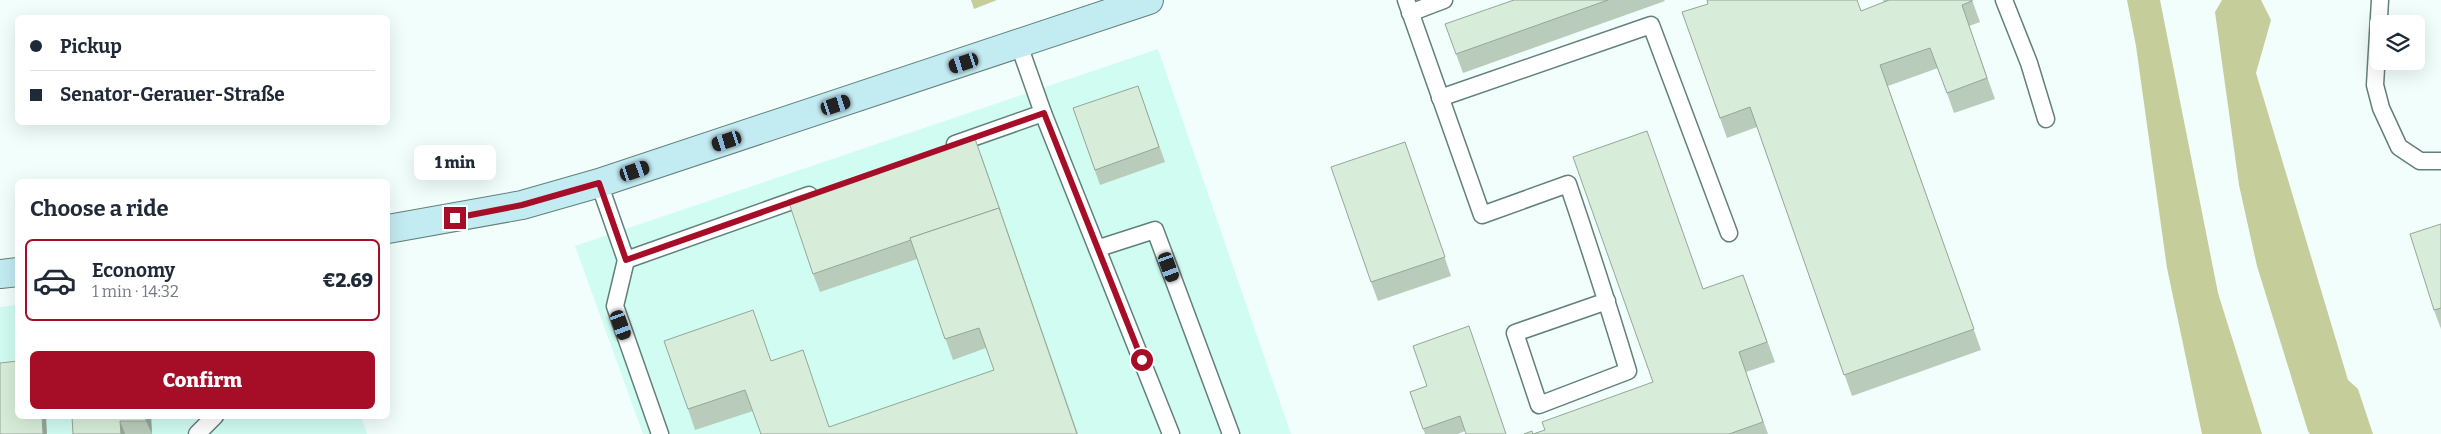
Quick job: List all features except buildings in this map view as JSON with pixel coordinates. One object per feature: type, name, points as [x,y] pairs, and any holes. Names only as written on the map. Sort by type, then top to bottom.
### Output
[{"type":"street","points":[[390,229],[522,205],[599,183],[1019,45],[1149,0]]},
{"type":"street","points":[[0,274],[15,272]]},
{"type":"lane","points":[[1444,0],[1408,6],[1482,215],[1568,184],[1607,301],[1628,371],[1539,406],[1515,333],[1607,301]]},
{"type":"lane","points":[[2004,0],[2029,63],[2046,119]]},
{"type":"lane","points":[[2380,0],[2375,85],[2381,108],[2399,147],[2420,161],[2441,161]]},
{"type":"lane","points":[[1440,98],[1651,25],[1729,233]]},
{"type":"lane","points":[[1019,45],[1171,434]]},
{"type":"lane","points":[[942,149],[1044,113]]},
{"type":"lane","points":[[599,183],[626,260],[614,306],[660,434]]},
{"type":"lane","points":[[626,260],[821,191]]},
{"type":"lane","points":[[1099,248],[1155,230],[1232,434]]},
{"type":"lane","points":[[197,434],[212,419]]},
{"type":"shaded area","points":[[1158,49],[1291,434],[643,434],[575,246]]},
{"type":"shaded area","points":[[15,305],[15,419],[362,419],[367,434],[0,434],[0,307]]},
{"type":"green space","points":[[971,0],[997,0],[974,9]]},
{"type":"green space","points":[[2127,0],[2160,0],[2218,293],[2262,434],[2202,434],[2167,268],[2136,46]]},
{"type":"green space","points":[[2222,0],[2261,0],[2271,20],[2256,73],[2348,380],[2358,389],[2373,434],[2310,434],[2308,431],[2257,266],[2239,185],[2215,12]]},
{"type":"route","points":[[455,218],[522,205],[599,183],[626,260],[1044,113],[1142,360]]}]
